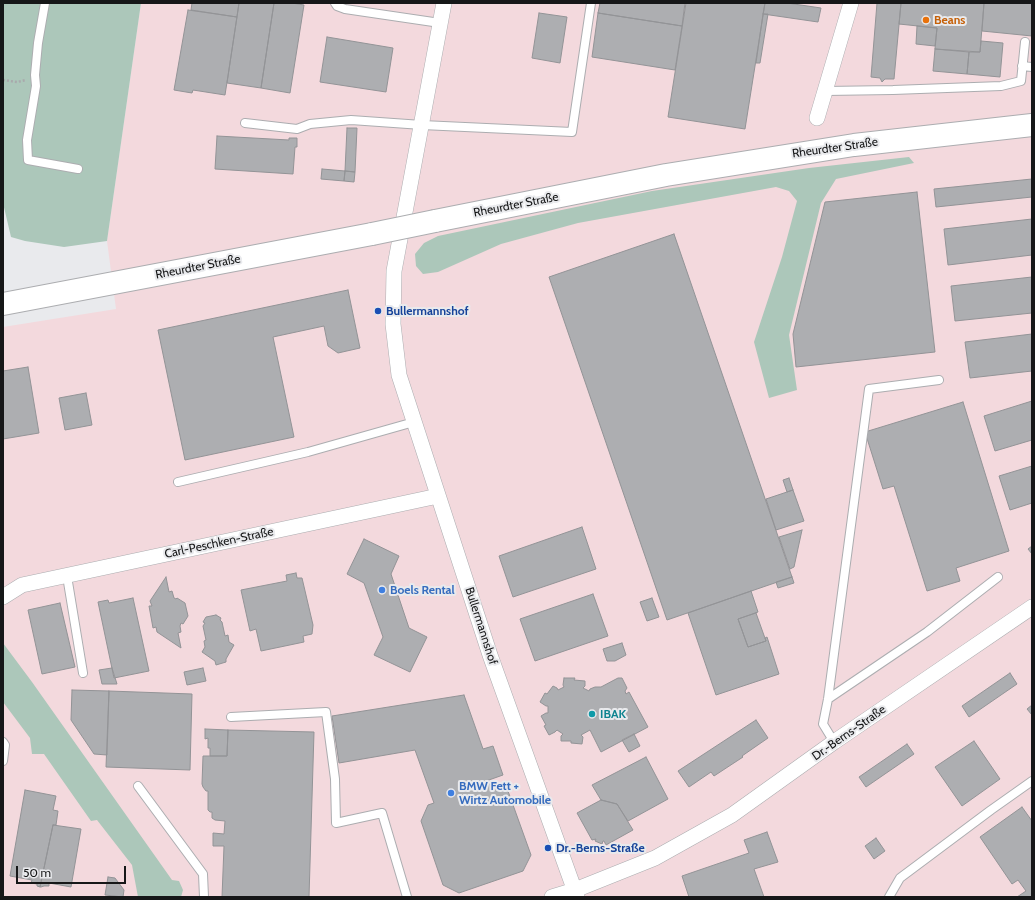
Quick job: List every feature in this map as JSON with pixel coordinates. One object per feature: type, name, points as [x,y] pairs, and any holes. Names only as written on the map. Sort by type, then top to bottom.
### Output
[{"type":"main road","name":"Rheurdter Straße","points":[[3,304],[372,234],[666,175],[854,145],[1032,125]]},
{"type":"street","name":"Bullermannshof","points":[[444,3],[394,271],[393,324],[399,375],[490,655],[576,893]]},
{"type":"street","points":[[817,118],[851,3]]},
{"type":"street","name":"Carl-Peschken-Straße","points":[[3,597],[22,585],[438,496]]},
{"type":"street","name":"Dr.-Berns-Straße","points":[[552,897],[576,893],[655,858],[732,815],[834,742],[1032,607]]},
{"type":"lane","points":[[45,3],[38,43],[35,75],[36,86],[26,140],[28,160],[78,169]]},
{"type":"lane","points":[[335,3],[345,9],[440,23]]},
{"type":"lane","points":[[245,123],[297,130],[310,124],[351,120],[572,132],[591,3]]},
{"type":"lane","points":[[825,91],[1001,86],[1021,81],[1025,42]]},
{"type":"lane","points":[[1022,66],[1032,67]]},
{"type":"lane","points":[[834,742],[823,724],[828,699],[869,389],[939,380]]},
{"type":"lane","points":[[178,482],[313,451],[414,422]]},
{"type":"lane","points":[[67,576],[83,673]]},
{"type":"lane","points":[[828,699],[927,632],[998,577]]},
{"type":"lane","points":[[231,717],[326,712],[335,778],[336,823],[382,814],[407,897]]},
{"type":"lane","points":[[3,742],[5,745],[3,761]]},
{"type":"lane","points":[[889,897],[900,878],[990,810],[1032,781]]},
{"type":"lane","points":[[138,786],[203,874],[204,897]]},
{"type":"path","points":[[3,80],[18,82],[27,80],[35,75]]},
{"type":"shaded area","points":[[141,3],[1032,3],[1032,897],[3,897],[3,327],[116,309],[107,241]]},
{"type":"green space","points":[[3,3],[141,3],[107,241],[64,247],[25,241],[11,237],[3,203]]},
{"type":"green space","points":[[909,157],[914,163],[836,179],[821,203],[789,335],[797,390],[769,398],[754,342],[782,257],[797,201],[789,191],[776,187],[578,223],[501,244],[438,272],[423,274],[416,266],[415,254],[424,243],[438,236],[652,191],[809,168]]},
{"type":"green space","points":[[3,643],[172,880],[179,881],[183,890],[181,897],[138,897],[132,865],[97,820],[91,821],[44,754],[32,754],[30,738],[3,702]]},
{"type":"building","points":[[192,3],[239,3],[237,17],[191,10]]},
{"type":"building","points":[[239,3],[274,3],[261,88],[227,83]]},
{"type":"building","points":[[274,3],[304,5],[290,93],[261,88]]},
{"type":"building","points":[[600,3],[685,3],[682,26],[598,13]]},
{"type":"building","points":[[686,3],[765,3],[745,129],[668,117]]},
{"type":"building","points":[[765,3],[787,3],[821,8],[818,22],[763,14]]},
{"type":"building","points":[[877,3],[901,3],[894,79],[885,79],[882,82],[880,78],[871,77]]},
{"type":"building","points":[[901,3],[984,3],[980,52],[935,49],[937,28],[899,24]]},
{"type":"building","points":[[984,3],[1032,3],[1032,36],[982,31]]},
{"type":"building","points":[[188,10],[237,17],[225,95],[193,90],[192,93],[174,90]]},
{"type":"building","points":[[539,13],[567,17],[560,63],[532,58]]},
{"type":"building","points":[[598,13],[682,26],[675,70],[592,57]]},
{"type":"building","points":[[763,14],[768,14],[760,63],[756,63]]},
{"type":"building","points":[[917,26],[937,28],[935,46],[916,44]]},
{"type":"building","points":[[327,37],[393,48],[386,92],[320,82]]},
{"type":"building","points":[[981,41],[1003,43],[1000,77],[967,74],[969,52],[980,52]]},
{"type":"building","points":[[935,49],[969,52],[967,74],[933,71]]},
{"type":"building","points":[[347,128],[357,128],[355,172],[345,171]]},
{"type":"building","points":[[217,136],[289,140],[289,138],[297,138],[293,174],[215,169]]},
{"type":"building","points":[[322,169],[345,171],[344,181],[321,179]]},
{"type":"building","points":[[345,171],[355,172],[354,182],[344,181]]},
{"type":"building","points":[[1032,179],[1032,197],[936,207],[934,189]]},
{"type":"building","points":[[917,192],[935,352],[796,367],[793,334],[825,202]]},
{"type":"building","points":[[1032,219],[1032,255],[948,265],[944,229]]},
{"type":"building","points":[[674,234],[792,577],[667,620],[549,277]]},
{"type":"building","points":[[1032,277],[1032,313],[955,321],[951,286]]},
{"type":"building","points":[[348,290],[360,348],[338,353],[328,346],[324,326],[273,337],[294,437],[185,460],[158,330]]},
{"type":"building","points":[[1032,334],[1032,371],[970,378],[965,342]]},
{"type":"building","points":[[28,367],[39,433],[3,439],[3,371]]},
{"type":"building","points":[[86,393],[92,425],[65,430],[59,398]]},
{"type":"building","points":[[1032,401],[1032,440],[995,451],[984,416]]},
{"type":"building","points":[[963,402],[1009,551],[956,568],[960,581],[927,591],[894,486],[883,489],[865,432]]},
{"type":"building","points":[[1032,466],[1032,503],[1010,510],[999,476]]},
{"type":"building","points":[[789,478],[793,490],[787,492],[783,480]]},
{"type":"building","points":[[793,490],[804,521],[776,530],[766,499]]},
{"type":"building","points":[[582,527],[596,569],[513,597],[499,556]]},
{"type":"building","points":[[802,530],[794,567],[790,569],[779,537]]},
{"type":"building","points":[[364,539],[399,556],[391,574],[409,628],[427,637],[410,672],[374,655],[383,637],[364,583],[347,574]]},
{"type":"building","points":[[1032,546],[1032,554],[1028,549]]},
{"type":"building","points":[[296,573],[297,578],[302,578],[313,625],[312,634],[303,636],[304,642],[261,651],[256,629],[250,631],[241,590],[287,581],[286,575]]},
{"type":"building","points":[[166,577],[169,592],[172,591],[174,598],[177,598],[185,603],[188,616],[183,624],[181,623],[181,632],[178,633],[181,648],[157,632],[156,627],[153,628],[149,606],[152,606],[150,601]]},
{"type":"building","points":[[792,577],[794,583],[778,588],[776,582]]},
{"type":"building","points":[[751,591],[758,612],[738,619],[748,647],[766,641],[765,638],[767,637],[779,674],[716,695],[688,613]]},
{"type":"building","points":[[593,594],[608,636],[535,661],[520,619]]},
{"type":"building","points":[[133,598],[149,671],[114,678],[98,602],[108,600],[109,603]]},
{"type":"building","points":[[652,598],[659,617],[647,621],[640,602]]},
{"type":"building","points":[[60,603],[75,667],[42,674],[28,610]]},
{"type":"building","points":[[756,613],[766,641],[748,647],[738,619]]},
{"type":"building","points":[[216,615],[221,618],[220,620],[222,622],[225,636],[228,635],[229,642],[234,645],[226,659],[226,662],[216,665],[215,661],[202,652],[205,647],[204,641],[206,640],[203,626],[205,623],[203,622],[206,617]]},
{"type":"building","points":[[622,643],[626,655],[615,661],[607,661],[603,649]]},
{"type":"building","points":[[112,668],[117,684],[102,684],[99,670]]},
{"type":"building","points":[[203,668],[206,681],[187,685],[184,672]]},
{"type":"building","points":[[1010,673],[1017,684],[969,717],[962,706]]},
{"type":"building","name":"IBAK","points":[[564,678],[575,678],[574,680],[585,681],[585,686],[583,688],[589,691],[595,687],[601,687],[618,678],[622,678],[627,688],[625,691],[626,694],[629,692],[648,727],[601,752],[590,730],[581,735],[583,737],[582,744],[571,743],[571,741],[561,741],[561,736],[563,734],[557,730],[549,735],[541,716],[548,713],[548,706],[540,702],[545,693],[547,694],[553,686],[558,690],[564,687]]},
{"type":"building","points":[[72,690],[109,691],[107,755],[94,754],[71,720]]},
{"type":"building","points":[[109,691],[192,694],[190,770],[106,767]]},
{"type":"building","points":[[464,695],[483,749],[493,746],[503,775],[486,781],[487,785],[492,783],[508,791],[531,855],[523,871],[459,893],[443,885],[421,821],[428,805],[434,803],[415,750],[339,763],[332,716]]},
{"type":"building","points":[[1032,705],[1032,715],[1027,709]]},
{"type":"building","points":[[756,720],[768,738],[714,776],[711,772],[689,787],[678,771]]},
{"type":"building","points":[[205,729],[228,730],[227,756],[210,756],[208,738],[205,739]]},
{"type":"building","points":[[228,730],[314,732],[309,897],[222,897],[224,846],[213,846],[213,833],[224,834],[225,821],[215,820],[212,818],[212,812],[208,810],[208,791],[206,791],[202,784],[203,756],[227,756]]},
{"type":"building","points":[[634,734],[640,746],[629,752],[622,740]]},
{"type":"building","points":[[974,741],[1000,779],[962,806],[935,767]]},
{"type":"building","points":[[907,744],[914,754],[866,787],[859,777]]},
{"type":"building","points":[[646,757],[668,799],[628,821],[617,804],[601,800],[592,785]]},
{"type":"building","points":[[25,790],[56,796],[53,810],[58,811],[56,825],[53,825],[40,887],[37,886],[37,884],[31,883],[32,880],[10,876]]},
{"type":"building","points":[[601,800],[617,804],[633,830],[606,845],[604,841],[602,844],[595,841],[596,839],[592,840],[577,813]]},
{"type":"building","points":[[1022,807],[1032,821],[1032,897],[1017,897],[1026,891],[1018,880],[1012,884],[980,837]]},
{"type":"building","points":[[53,825],[81,829],[71,887],[49,883],[49,886],[40,887]]},
{"type":"building","points":[[767,832],[778,862],[754,869],[764,897],[689,897],[682,876],[749,853],[744,840]]},
{"type":"building","points":[[876,838],[885,851],[874,859],[865,846]]},
{"type":"building","points":[[108,877],[115,878],[124,890],[123,897],[105,895]]},
{"type":"place","name":"Beans","points":[[926,20]]},
{"type":"place","name":"Bullermannshof","points":[[378,311]]},
{"type":"place","name":"Boels Rental","points":[[382,590]]},
{"type":"place","name":"IBAK","points":[[592,714]]},
{"type":"place","name":"BMW Fett + Wirtz Automobile","points":[[451,793]]},
{"type":"place","name":"Dr.-Berns-Straße","points":[[548,848]]}]
